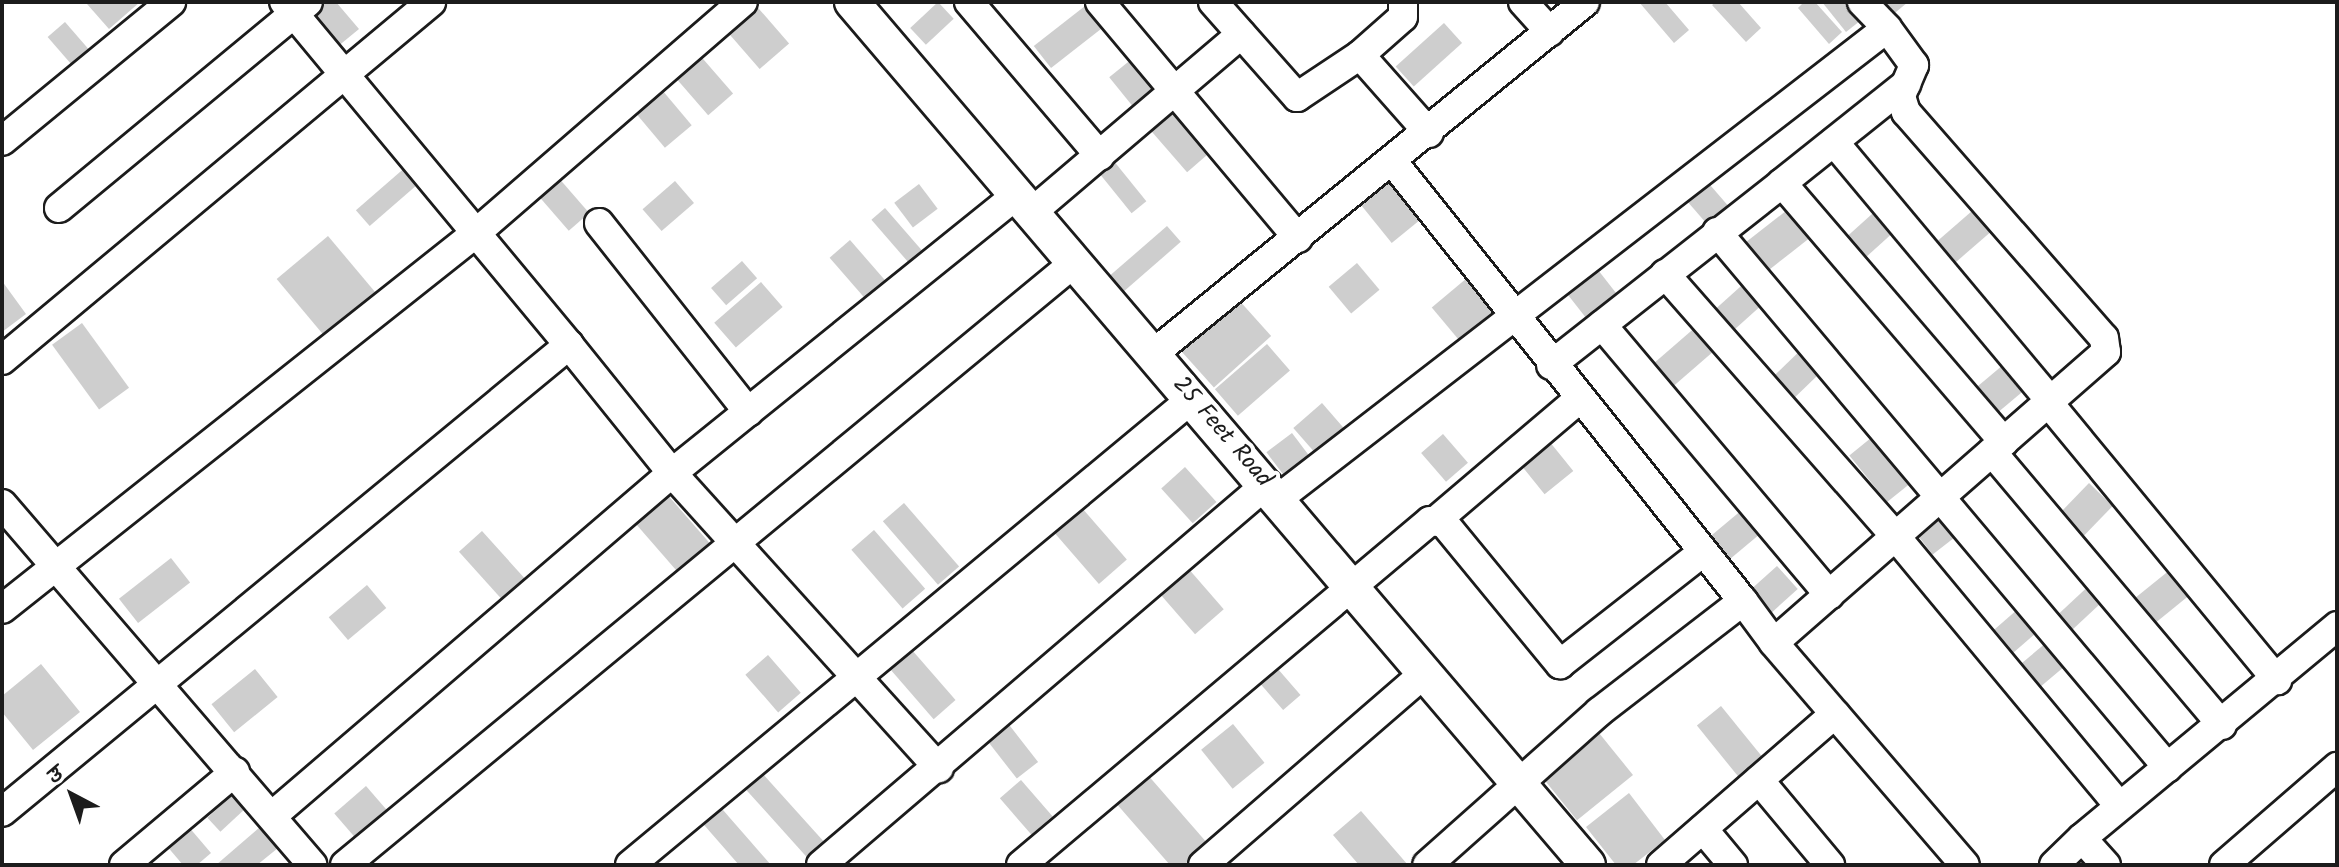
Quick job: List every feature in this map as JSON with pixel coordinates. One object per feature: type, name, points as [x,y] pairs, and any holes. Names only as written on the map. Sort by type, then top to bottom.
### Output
[{"type":"street","points":[[2,141],[171,2]]},
{"type":"street","points":[[2,360],[431,2]]},
{"type":"street","points":[[2,609],[476,233],[743,2]]},
{"type":"street","name":"25 Feet Road","points":[[852,2],[1273,491],[1588,865]]},
{"type":"street","points":[[969,2],[1100,156]]},
{"type":"street","points":[[1100,2],[1298,238]]},
{"type":"street","points":[[1213,2],[1297,97],[1360,55],[1403,17],[1403,2]]},
{"type":"street","points":[[1523,2],[1550,32]]},
{"type":"street","points":[[1153,354],[1429,133],[1585,2]]},
{"type":"street","points":[[1774,643],[2106,352],[2104,338],[1906,112],[1901,96],[1914,65],[1887,28],[1862,2]]},
{"type":"street","points":[[59,208],[296,6],[343,74],[672,473],[738,542],[939,768]]},
{"type":"street","points":[[821,865],[1273,491],[1514,319],[1887,28]]},
{"type":"street","points":[[272,816],[672,473],[1024,204],[1100,156],[1241,34]]},
{"type":"street","points":[[1360,55],[1429,133]]},
{"type":"street","points":[[1551,365],[1906,84]]},
{"type":"street","points":[[1834,142],[2277,680]]},
{"type":"street","points":[[1393,162],[1514,319],[1774,643],[1965,865]]},
{"type":"street","points":[[1782,183],[2222,725]]},
{"type":"street","points":[[599,223],[748,412]]},
{"type":"street","points":[[1717,232],[2168,768]]},
{"type":"street","points":[[345,865],[1074,263]]},
{"type":"street","points":[[1665,274],[1896,537],[2119,806]]},
{"type":"street","points":[[1602,325],[1829,595]]},
{"type":"street","points":[[2,812],[569,345]]},
{"type":"street","points":[[630,865],[1193,398]]},
{"type":"street","points":[[1021,865],[1352,584],[1438,519],[1579,399]]},
{"type":"street","points":[[2,504],[58,565],[313,865]]},
{"type":"street","points":[[1438,519],[1560,664],[1703,552]]},
{"type":"street","points":[[1427,865],[1519,781],[1743,601]]},
{"type":"street","points":[[2054,865],[2119,806],[2277,680],[2337,626]]},
{"type":"street","points":[[1203,865],[1426,672]]},
{"type":"street","points":[[1661,865],[1835,714]]},
{"type":"street","points":[[2224,865],[2337,767]]},
{"type":"street","points":[[124,865],[235,772]]},
{"type":"street","points":[[1759,780],[1830,865]]},
{"type":"street","points":[[1703,829],[1733,865]]},
{"type":"street","points":[[2082,838],[2106,865]]},
{"type":"building","points":[[89,2],[140,2],[109,29],[87,4]]},
{"type":"building","points":[[314,2],[336,2],[359,29],[331,52],[299,14]]},
{"type":"building","points":[[753,2],[789,44],[760,69],[724,28]]},
{"type":"building","points":[[938,2],[954,19],[926,45],[910,28]]},
{"type":"building","points":[[1639,2],[1665,2],[1689,30],[1674,43]]},
{"type":"building","points":[[1716,2],[1738,2],[1761,28],[1746,42],[1712,5]]},
{"type":"building","points":[[1804,2],[1815,2],[1842,32],[1829,44],[1798,8]]},
{"type":"building","points":[[1822,2],[1853,2],[1865,17],[1846,32]]},
{"type":"building","points":[[1867,2],[1908,2],[1884,22]]},
{"type":"building","points":[[1085,6],[1102,28],[1051,68],[1034,46]]},
{"type":"building","points":[[65,22],[95,57],[78,72],[48,37]]},
{"type":"building","points":[[1444,23],[1462,43],[1414,87],[1396,66]]},
{"type":"building","points":[[697,52],[733,94],[708,115],[672,74]]},
{"type":"building","points":[[1138,54],[1165,87],[1136,111],[1109,77]]},
{"type":"building","points":[[657,84],[692,125],[665,148],[630,106]]},
{"type":"building","points":[[1175,102],[1215,148],[1187,172],[1147,126]]},
{"type":"building","points":[[1113,160],[1146,201],[1132,213],[1098,172]]},
{"type":"building","points":[[408,165],[422,181],[370,226],[356,210]]},
{"type":"building","points":[[1388,170],[1425,216],[1392,243],[1355,197]]},
{"type":"building","points":[[557,176],[589,213],[569,231],[537,194]]},
{"type":"building","points":[[1704,178],[1733,211],[1712,230],[1683,196]]},
{"type":"building","points":[[675,181],[694,203],[662,231],[643,209]]},
{"type":"building","points":[[919,184],[938,209],[913,227],[894,203]]},
{"type":"building","points":[[1882,205],[1901,226],[1857,265],[1838,244]]},
{"type":"building","points":[[1791,207],[1813,235],[1765,273],[1743,245]]},
{"type":"building","points":[[885,208],[923,252],[909,264],[871,220]]},
{"type":"building","points":[[1972,211],[1990,232],[1950,267],[1932,246]]},
{"type":"building","points":[[1167,226],[1181,242],[1123,292],[1110,276]]},
{"type":"building","points":[[328,236],[382,300],[331,343],[277,279]]},
{"type":"building","points":[[850,240],[890,286],[870,304],[830,258]]},
{"type":"building","points":[[742,261],[757,278],[726,305],[711,288]]},
{"type":"building","points":[[1591,261],[1624,304],[1594,328],[1560,285]]},
{"type":"building","points":[[1357,263],[1379,290],[1351,314],[1329,287]]},
{"type":"building","points":[[1467,278],[1494,310],[1459,340],[1432,308]]},
{"type":"building","points":[[1750,278],[1769,299],[1730,334],[1711,313]]},
{"type":"building","points":[[2,281],[26,314],[2,332]]},
{"type":"building","points":[[761,282],[783,307],[736,348],[714,323]]},
{"type":"building","points":[[1237,298],[1271,336],[1214,387],[1180,350]]},
{"type":"building","points":[[82,323],[129,388],[99,409],[52,345]]},
{"type":"building","points":[[1698,325],[1718,348],[1672,387],[1653,364]]},
{"type":"building","points":[[1808,343],[1829,365],[1786,406],[1765,385]]},
{"type":"building","points":[[1267,344],[1290,370],[1238,416],[1215,389]]},
{"type":"building","points":[[2009,360],[2030,385],[1987,421],[1966,396]]},
{"type":"building","points":[[1322,403],[1348,433],[1320,458],[1293,428]]},
{"type":"building","points":[[1882,429],[1920,476],[1887,502],[1849,455]]},
{"type":"building","points":[[1292,433],[1315,463],[1289,483],[1266,452]]},
{"type":"building","points":[[1443,434],[1468,463],[1446,482],[1421,453]]},
{"type":"building","points":[[1545,436],[1573,471],[1545,494],[1516,459]]},
{"type":"building","points":[[1185,467],[1216,502],[1193,523],[1161,488]]},
{"type":"building","points":[[2089,483],[2113,506],[2082,538],[2058,515]]},
{"type":"building","points":[[666,493],[713,547],[681,576],[634,521]]},
{"type":"building","points":[[1075,500],[1127,560],[1099,584],[1047,524]]},
{"type":"building","points":[[904,503],[959,566],[938,585],[883,521]]},
{"type":"building","points":[[1749,504],[1768,527],[1721,567],[1702,544]]},
{"type":"building","points":[[1938,511],[1957,535],[1933,555],[1914,530]]},
{"type":"building","points":[[874,530],[925,589],[903,609],[851,550]]},
{"type":"building","points":[[482,531],[527,581],[504,602],[459,552]]},
{"type":"building","points":[[171,558],[190,582],[138,623],[119,599]]},
{"type":"building","points":[[2176,565],[2196,590],[2153,624],[2133,600]]},
{"type":"building","points":[[1777,566],[1798,589],[1771,613],[1750,590]]},
{"type":"building","points":[[1187,567],[1224,609],[1195,634],[1158,592]]},
{"type":"building","points":[[2095,580],[2109,595],[2066,636],[2052,620]]},
{"type":"building","points":[[367,585],[386,608],[348,640],[329,617]]},
{"type":"building","points":[[2026,602],[2046,625],[2005,660],[1985,637]]},
{"type":"building","points":[[905,642],[956,700],[934,719],[883,661]]},
{"type":"building","points":[[2047,642],[2066,665],[2041,686],[2022,663]]},
{"type":"building","points":[[768,655],[801,693],[778,712],[745,675]]},
{"type":"building","points":[[1271,661],[1301,695],[1283,710],[1254,676]]},
{"type":"building","points":[[41,664],[80,712],[33,750],[2,712],[2,696]]},
{"type":"building","points":[[255,669],[278,697],[234,732],[211,704]]},
{"type":"building","points":[[1721,706],[1763,758],[1739,778],[1697,726]]},
{"type":"building","points":[[1003,717],[1038,762],[1017,779],[982,734]]},
{"type":"building","points":[[1233,724],[1264,763],[1233,789],[1201,750]]},
{"type":"building","points":[[1599,733],[1633,775],[1577,820],[1543,778]]},
{"type":"building","points":[[1140,766],[1208,844],[1184,865],[1170,865],[1108,794]]},
{"type":"building","points":[[762,773],[828,847],[811,862],[745,788]]},
{"type":"building","points":[[1021,780],[1052,816],[1031,835],[1000,798]]},
{"type":"building","points":[[366,786],[388,811],[356,838],[334,814]]},
{"type":"building","points":[[1629,793],[1665,840],[1633,865],[1616,865],[1586,827]]},
{"type":"building","points":[[233,794],[246,808],[220,832],[207,818]]},
{"type":"building","points":[[716,802],[771,865],[739,865],[698,818]]},
{"type":"building","points":[[1361,811],[1408,865],[1359,865],[1333,835]]},
{"type":"building","points":[[182,819],[211,853],[197,865],[183,865],[160,838]]},
{"type":"building","points":[[260,827],[278,848],[257,865],[216,865]]}]
